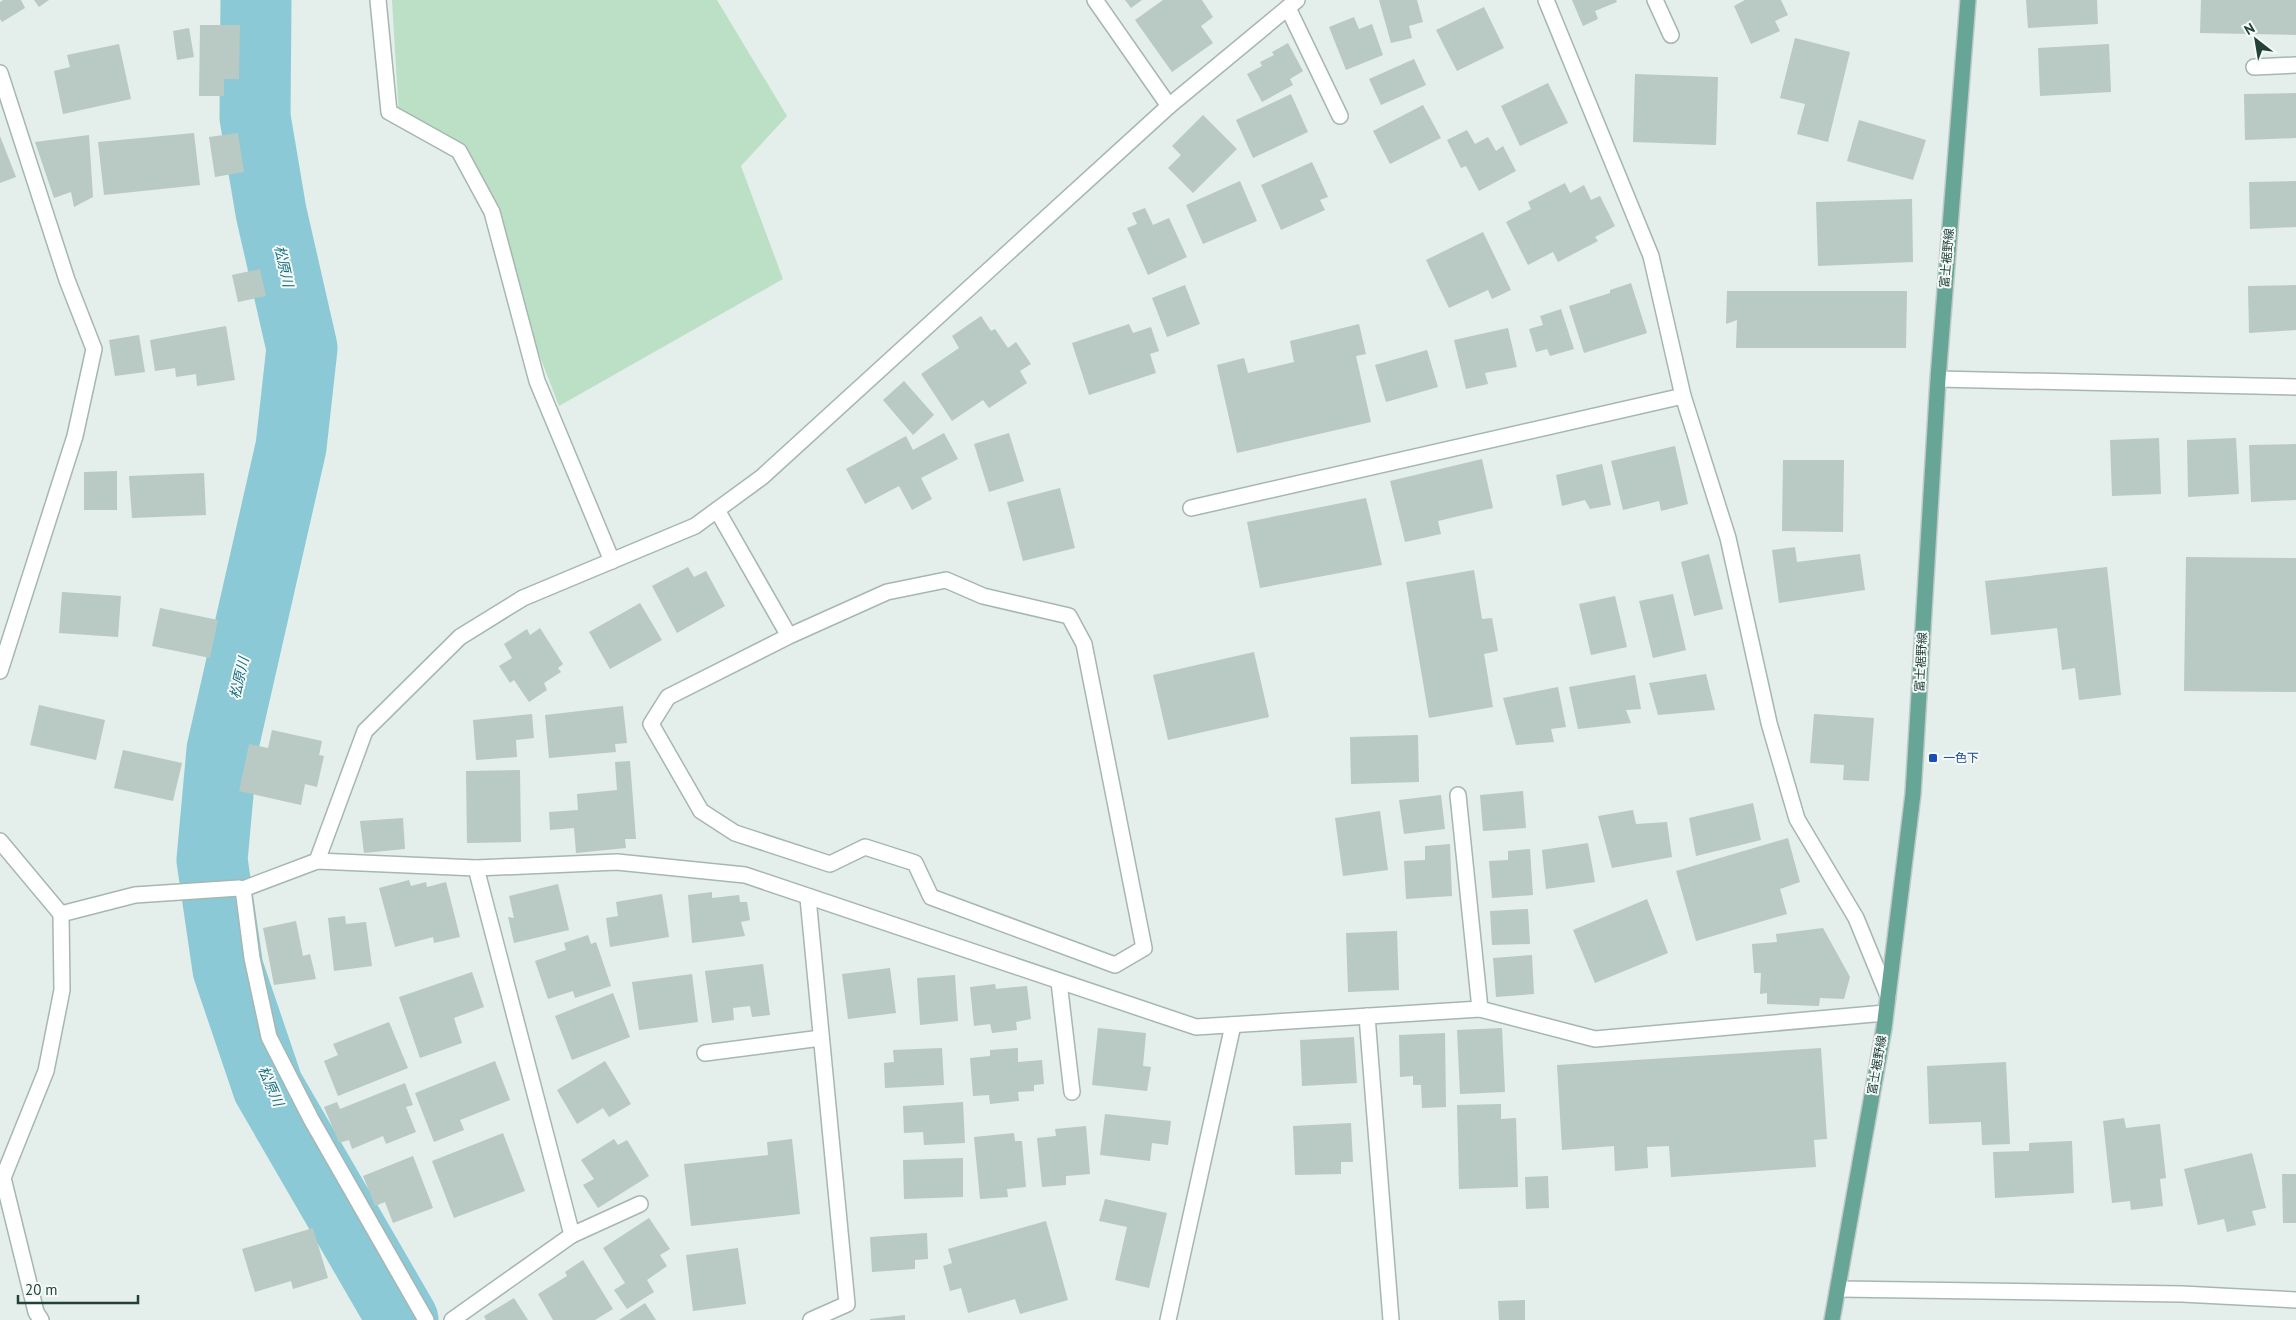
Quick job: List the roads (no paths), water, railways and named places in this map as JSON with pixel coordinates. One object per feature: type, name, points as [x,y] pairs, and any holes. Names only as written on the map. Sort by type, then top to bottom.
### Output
[{"type":"main road","name":"富士裾野線","points":[[1832,1320],[1839,1289],[1888,996],[1913,794],[1938,379],[1968,0]]},
{"type":"street","points":[[378,0],[389,112],[459,151],[492,212],[537,381],[612,561]]},
{"type":"street","points":[[1095,0],[1169,106]]},
{"type":"street","points":[[1546,0],[1651,256],[1683,396],[1728,538],[1769,723],[1797,819],[1856,918],[1888,996]]},
{"type":"street","points":[[1655,0],[1671,35]]},
{"type":"street","points":[[317,861],[365,731],[460,637],[523,598],[696,526],[762,477],[1169,106],[1292,4],[1340,116]]},
{"type":"street","points":[[2254,67],[2296,65]]},
{"type":"street","points":[[0,73],[67,280],[94,349],[75,436],[0,671]]},
{"type":"street","points":[[1938,379],[2296,387]]},
{"type":"street","points":[[1191,508],[1683,396]]},
{"type":"street","points":[[718,510],[789,636]]},
{"type":"street","points":[[946,580],[983,596],[1069,616],[1084,644],[1144,948],[1115,965],[931,897],[915,863],[865,847],[830,864],[735,833],[701,811],[651,724],[668,697],[789,636],[887,592],[946,580]]},
{"type":"street","points":[[1458,795],[1480,1009]]},
{"type":"street","points":[[0,841],[60,914],[62,990],[46,1071],[1,1179],[36,1312],[41,1320]]},
{"type":"street","points":[[60,914],[135,895],[241,888],[317,861],[476,868],[618,862],[745,875],[808,898],[1196,1027],[1480,1009],[1595,1039],[1885,1012]]},
{"type":"street","points":[[476,868],[572,1236]]},
{"type":"street","points":[[241,888],[252,958],[269,1038],[310,1118],[426,1320]]},
{"type":"street","points":[[808,898],[847,1304],[811,1320]]},
{"type":"street","points":[[1059,982],[1072,1092]]},
{"type":"street","points":[[1367,1016],[1390,1320]]},
{"type":"street","points":[[1168,1320],[1233,1024]]},
{"type":"street","points":[[705,1052],[821,1038]]},
{"type":"street","points":[[452,1320],[572,1236],[640,1204]]},
{"type":"street","points":[[1839,1289],[2182,1294],[2296,1300]]},
{"type":"waterway","name":"松原川","points":[[256,0],[255,117],[271,212],[302,348],[291,447],[222,750],[212,860],[228,969],[268,1087],[403,1320]]},
{"type":"place","name":"一色下","points":[[1933,758]]}]
